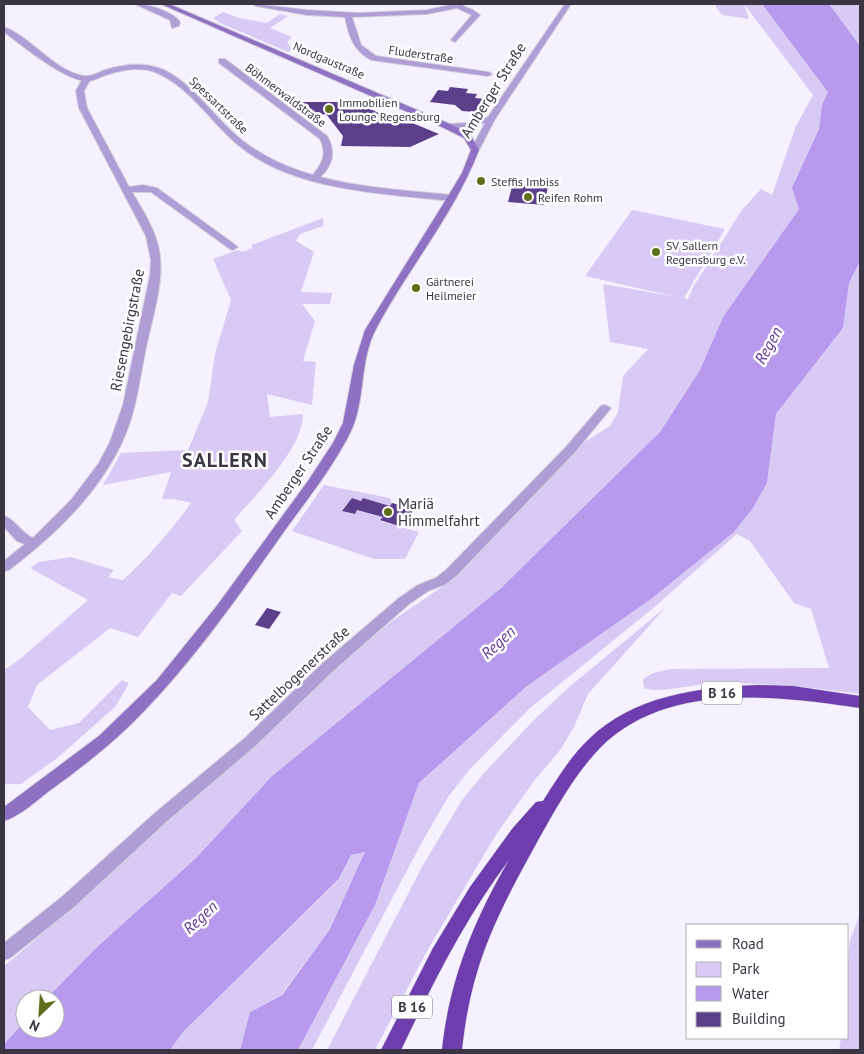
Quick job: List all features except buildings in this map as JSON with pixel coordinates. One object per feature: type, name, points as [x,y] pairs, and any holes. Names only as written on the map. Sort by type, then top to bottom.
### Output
[{"type":"highway","name":"B 16","points":[[391,1050],[433,964],[477,889],[524,826],[564,782],[594,743],[612,728],[641,712],[667,702],[713,694],[754,691],[791,692],[860,702]]},
{"type":"highway","name":"B 16","points":[[452,1050],[454,1024],[466,977],[487,920],[509,875],[564,782]]},
{"type":"main road","name":"Nordgaustraße","points":[[164,4],[448,126],[466,136],[475,150]]},
{"type":"main road","name":"Amberger Straße","points":[[4,815],[83,758],[119,727],[177,666],[230,598],[339,443],[348,426],[352,412],[359,366],[368,336],[452,198],[466,173],[475,150]]},
{"type":"street","points":[[138,4],[173,18],[176,22],[175,26]]},
{"type":"street","points":[[256,4],[304,13],[348,16],[426,12],[459,5],[476,15],[455,40]]},
{"type":"street","name":"Amberger Straße","points":[[475,150],[491,118],[568,4]]},
{"type":"street","name":"Fluderstraße","points":[[348,16],[357,47],[361,52],[374,58],[488,74]]},
{"type":"street","points":[[4,29],[68,74],[86,80]]},
{"type":"street","name":"Böhmerwaldstraße","points":[[222,61],[324,138],[328,144],[329,157],[324,171],[315,177]]},
{"type":"street","name":"Spessartstraße","points":[[86,80],[120,69],[142,68],[159,71],[177,82],[232,137],[248,149],[272,162],[315,177],[372,189],[452,198]]},
{"type":"street","name":"Riesengebirgstraße","points":[[4,567],[34,544],[63,516],[82,494],[114,444],[125,420],[131,398],[154,282],[156,260],[151,236],[83,108],[80,91],[86,80]]},
{"type":"street","points":[[448,126],[468,125],[491,118]]},
{"type":"street","points":[[125,190],[142,188],[154,190],[233,247]]},
{"type":"street","name":"Sattelbogenerstraße","points":[[4,953],[68,901],[161,817],[250,742],[328,667],[404,601],[452,572],[570,450],[605,408]]},
{"type":"street","points":[[4,520],[21,538],[34,544]]},
{"type":"green space","points":[[714,4],[744,4],[749,19],[722,15]]},
{"type":"green space","points":[[744,4],[762,4],[829,92],[822,105],[819,129],[793,188],[799,209],[723,317],[700,370],[660,432],[494,595],[272,776],[195,859],[97,947],[56,989],[15,989],[15,1032],[4,1044],[4,966],[97,887],[117,866],[263,738],[337,668],[392,621],[455,578],[583,443],[610,426],[618,412],[623,376],[648,349],[610,342],[603,284],[677,297],[585,276],[632,210],[725,229],[684,298],[688,299],[693,287],[742,210],[761,189],[772,195],[796,126],[813,95]]},
{"type":"green space","points":[[829,4],[860,4],[860,46],[832,9]]},
{"type":"green space","points":[[223,12],[239,18],[267,23],[280,14],[288,16],[270,28],[292,37],[287,42],[291,50],[288,52],[220,23],[213,18]]},
{"type":"green space","points":[[323,218],[323,226],[300,234],[296,241],[314,252],[301,292],[332,293],[330,304],[302,304],[315,321],[303,361],[316,362],[312,405],[267,394],[270,417],[303,414],[301,428],[295,442],[277,470],[234,520],[242,531],[181,596],[172,593],[138,637],[110,628],[37,685],[28,707],[50,730],[79,723],[122,680],[129,683],[116,706],[56,759],[21,784],[4,784],[4,670],[20,659],[88,600],[30,568],[39,562],[71,557],[114,570],[108,577],[123,580],[168,533],[191,503],[174,499],[162,499],[171,472],[103,485],[121,453],[188,450],[208,402],[215,354],[231,300],[213,259],[238,250],[242,252],[253,248],[251,245]]},
{"type":"green space","points":[[860,261],[860,694],[744,683],[706,684],[657,690],[644,688],[643,680],[646,677],[656,672],[672,669],[829,668],[811,609],[794,603],[750,541],[737,534],[652,609],[529,709],[470,769],[448,797],[422,842],[312,1050],[298,1050],[375,905],[419,783],[527,686],[651,599],[734,532],[753,508],[767,483],[776,414],[843,328],[849,283]]},
{"type":"green space","points":[[324,485],[390,498],[392,503],[390,506],[363,498],[361,501],[352,498],[343,511],[354,514],[357,510],[383,517],[381,521],[419,532],[405,559],[374,559],[292,531]]},
{"type":"green space","points":[[666,607],[588,694],[574,727],[561,749],[534,781],[497,833],[427,951],[375,1050],[327,1050],[423,865],[462,800],[484,773],[535,719],[568,688]]},
{"type":"green space","points":[[366,852],[330,929],[281,995],[250,1012],[240,1050],[170,1050],[183,1032],[339,880],[351,855]]},
{"type":"green space","points":[[860,914],[860,1050],[839,1050],[841,1039],[849,1039],[850,940]]},
{"type":"water","name":"Regen","points":[[762,4],[829,4],[860,46],[860,261],[849,283],[843,328],[776,414],[767,483],[753,508],[734,532],[651,599],[527,686],[419,783],[375,905],[298,1050],[240,1050],[250,1012],[282,995],[330,929],[365,852],[351,855],[339,879],[183,1032],[170,1050],[4,1050],[4,1044],[15,1032],[15,1039],[65,1039],[65,989],[56,989],[97,947],[195,859],[272,776],[500,589],[660,432],[700,370],[723,317],[799,209],[792,188],[819,129],[822,105],[828,92]]},
{"type":"place","name":"Immobilien Lounge Regensburg","points":[[329,109]]},
{"type":"place","name":"Steffis Imbiss","points":[[481,181]]},
{"type":"place","name":"Reifen Rohm","points":[[528,197]]},
{"type":"place","name":"SV Sallern Regensburg e.V.","points":[[656,252]]},
{"type":"place","name":"Gärtnerei Heilmeier","points":[[416,288]]},
{"type":"place","name":"Mariä Himmelfahrt","points":[[388,512]]},
{"type":"district","name":"SALLERN","points":[[225,460]]}]
